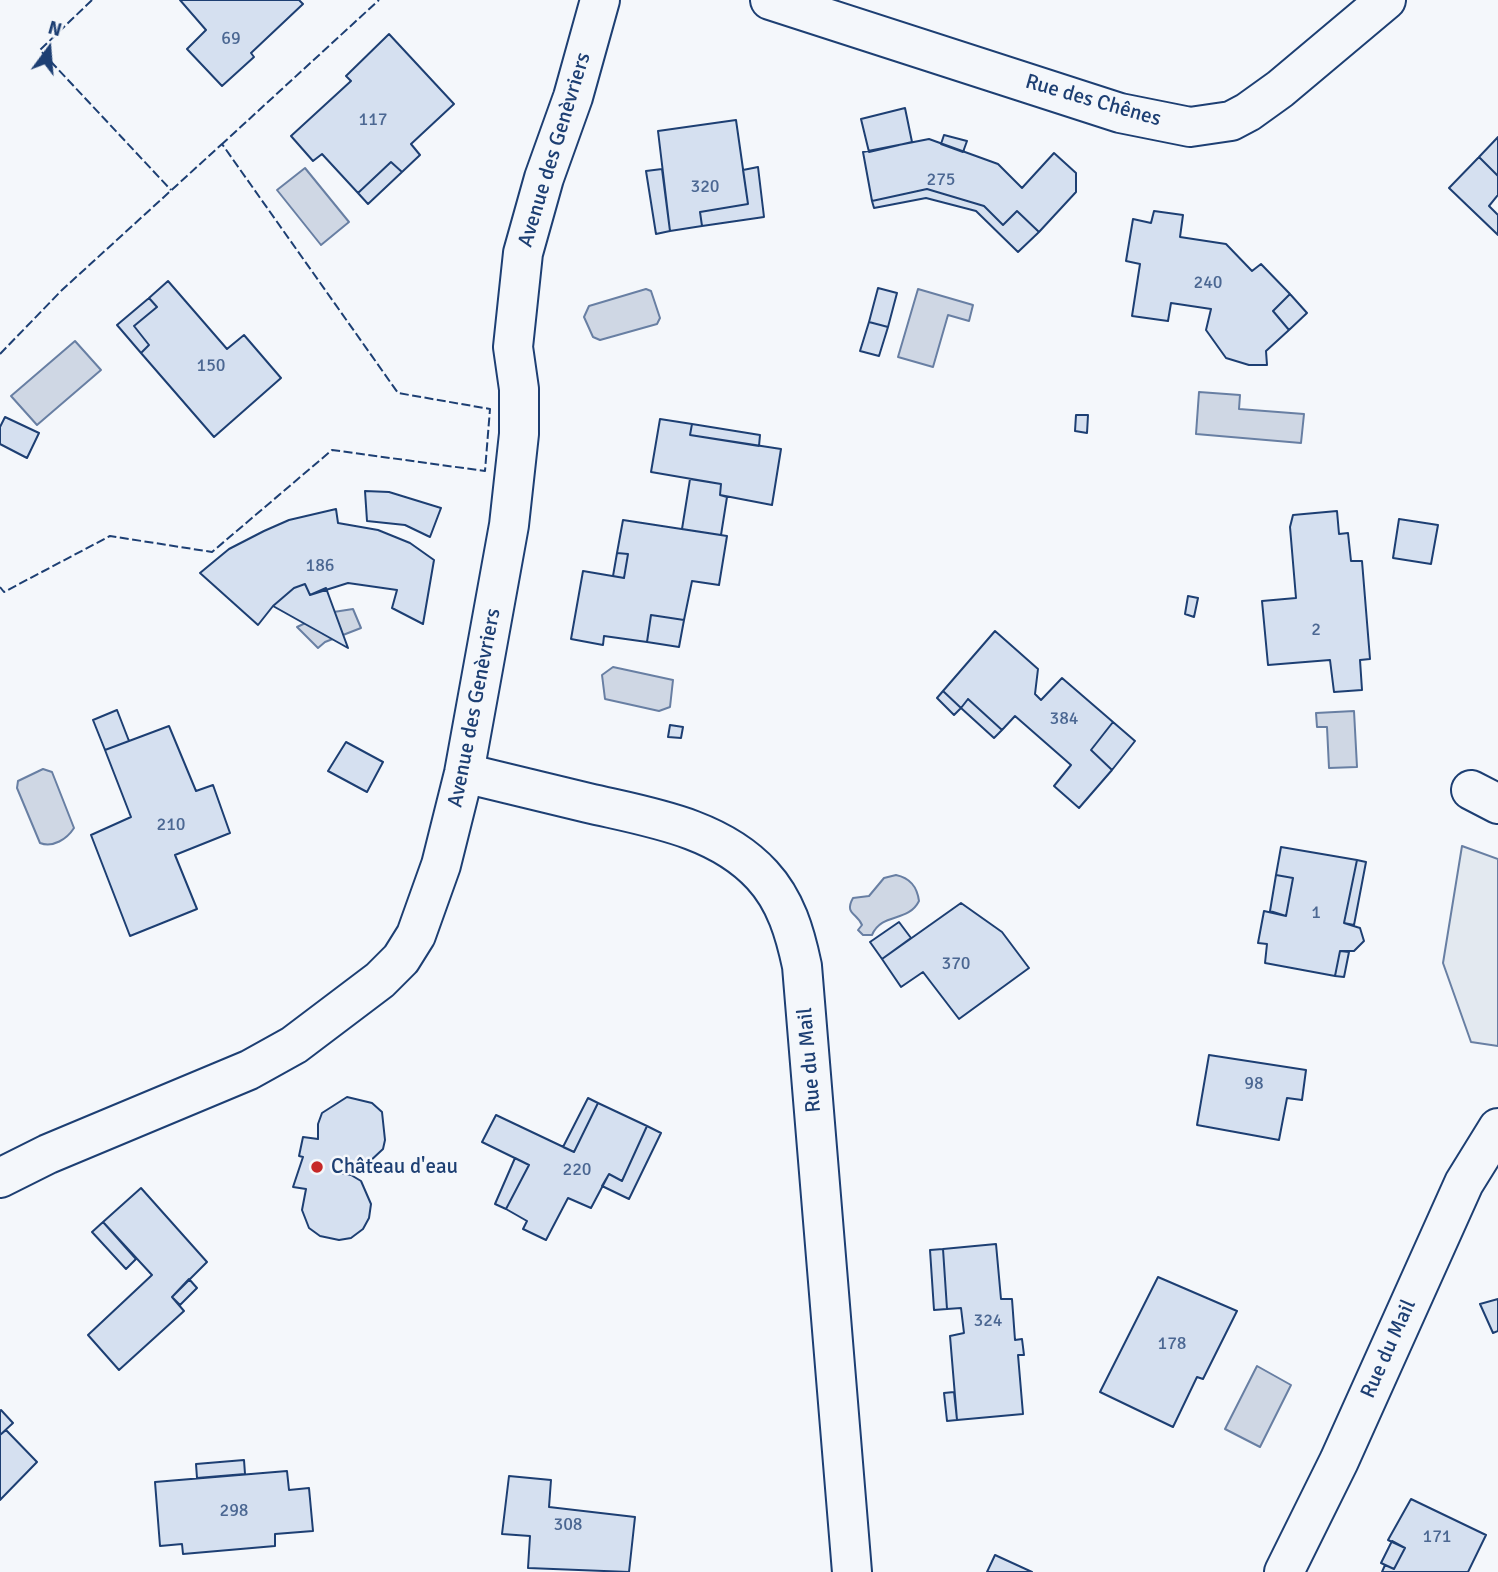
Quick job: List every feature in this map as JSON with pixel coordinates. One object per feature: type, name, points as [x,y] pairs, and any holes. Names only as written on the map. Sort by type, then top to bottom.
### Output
[{"type":"street","name":"Avenue des Genèvriers","points":[[0,1178],[48,1154],[248,1070],[295,1045],[380,980],[401,959],[416,935],[441,865],[464,773],[509,525],[519,434],[519,389],[513,346],[523,253],[544,178],[573,97],[600,0]]},
{"type":"street","name":"Rue des Chênes","points":[[770,0],[1120,113],[1189,127],[1231,121],[1248,111],[1280,89],[1386,0]]},
{"type":"street","name":"Rue du Mail","points":[[464,773],[656,819],[718,841],[741,855],[763,876],[791,921],[802,966],[852,1572]]},
{"type":"street","name":"Rue du Mail","points":[[1284,1572],[1339,1461],[1464,1183],[1498,1128]]},
{"type":"shaded area","points":[[305,168],[349,222],[321,245],[277,190]]},
{"type":"shaded area","points":[[646,289],[651,291],[660,318],[657,324],[600,340],[593,337],[584,317],[589,306]]},
{"type":"shaded area","points":[[918,289],[973,305],[969,321],[948,315],[933,367],[898,357]]},
{"type":"shaded area","points":[[75,341],[101,370],[37,425],[11,396]]},
{"type":"shaded area","points":[[1199,392],[1240,395],[1239,409],[1304,414],[1301,443],[1196,434]]},
{"type":"shaded area","points":[[353,609],[361,628],[325,642],[318,648],[297,627],[327,613]]},
{"type":"shaded area","points":[[613,667],[673,680],[670,707],[659,711],[605,699],[602,675]]},
{"type":"shaded area","points":[[1354,711],[1357,767],[1329,768],[1327,727],[1317,727],[1316,713]]},
{"type":"shaded area","points":[[43,769],[52,772],[74,828],[64,839],[50,844],[40,843],[17,788],[18,781]]},
{"type":"shaded area","points":[[1462,846],[1498,859],[1498,1046],[1471,1042],[1443,963]]},
{"type":"shaded area","points":[[896,875],[912,884],[919,901],[908,912],[882,923],[872,935],[863,935],[858,930],[862,925],[850,907],[853,898],[869,896],[884,878]]},
{"type":"shaded area","points":[[1257,1366],[1291,1385],[1260,1447],[1225,1429]]},
{"type":"building","points":[[180,0],[299,0],[303,4],[251,53],[254,57],[222,86],[187,49],[206,30]]},
{"type":"building","points":[[389,34],[454,104],[411,144],[420,155],[402,172],[391,162],[358,193],[322,154],[313,161],[291,136],[351,81],[346,76]]},
{"type":"building","points":[[905,108],[912,142],[869,152],[861,119]]},
{"type":"building","points":[[736,120],[748,204],[700,212],[702,226],[670,231],[658,131]]},
{"type":"building","points":[[944,135],[967,141],[963,152],[941,144]]},
{"type":"building","points":[[1498,137],[1498,176],[1479,157]]},
{"type":"building","points":[[929,139],[998,164],[1022,188],[1054,153],[1076,173],[1076,192],[1039,232],[1017,211],[1003,225],[984,206],[927,189],[872,201],[863,152]]},
{"type":"building","points":[[1479,157],[1498,176],[1498,195],[1489,206],[1498,215],[1498,235],[1449,188]]},
{"type":"building","points":[[391,162],[402,172],[368,204],[358,193]]},
{"type":"building","points":[[758,167],[764,217],[702,226],[700,212],[748,204],[743,170]]},
{"type":"building","points":[[662,169],[670,231],[656,234],[646,171]]},
{"type":"building","points":[[927,189],[984,206],[1003,225],[1017,211],[1039,232],[1018,252],[976,211],[926,198],[874,208],[872,201]]},
{"type":"building","points":[[1154,211],[1183,215],[1180,237],[1226,244],[1252,271],[1261,264],[1290,294],[1273,311],[1289,330],[1266,351],[1267,365],[1249,365],[1226,358],[1206,330],[1211,309],[1171,303],[1168,321],[1132,316],[1140,264],[1126,261],[1133,219],[1151,223]]},
{"type":"building","points":[[168,281],[227,349],[244,335],[281,378],[214,437],[141,353],[149,345],[134,326],[157,307],[149,298]]},
{"type":"building","points":[[878,288],[897,293],[888,327],[869,322]]},
{"type":"building","points":[[1290,294],[1307,313],[1289,330],[1273,311]]},
{"type":"building","points":[[149,298],[157,307],[134,326],[149,345],[141,353],[117,325]]},
{"type":"building","points":[[869,322],[888,327],[879,356],[860,351]]},
{"type":"building","points":[[1076,415],[1088,415],[1087,433],[1075,431]]},
{"type":"building","points":[[5,417],[39,433],[27,458],[0,444],[0,427]]},
{"type":"building","points":[[660,419],[692,424],[690,435],[781,449],[772,505],[720,495],[721,484],[651,472]]},
{"type":"building","points":[[692,424],[760,435],[759,446],[690,435]]},
{"type":"building","points":[[690,479],[721,484],[720,495],[727,497],[721,535],[682,529]]},
{"type":"building","points":[[365,491],[389,492],[441,508],[430,537],[405,525],[367,521]]},
{"type":"building","points":[[336,509],[338,523],[378,530],[410,543],[434,560],[423,624],[392,608],[397,590],[348,583],[310,595],[305,584],[294,588],[273,606],[258,625],[200,573],[229,549],[264,531],[289,520]]},
{"type":"building","points":[[1337,511],[1339,534],[1348,533],[1351,561],[1362,561],[1370,659],[1360,660],[1362,690],[1334,692],[1330,660],[1268,665],[1262,601],[1296,598],[1290,527],[1293,515]]},
{"type":"building","points":[[1399,519],[1438,525],[1431,564],[1393,558]]},
{"type":"building","points":[[623,520],[727,536],[719,585],[692,581],[684,620],[651,615],[647,642],[604,636],[603,645],[571,639],[583,571],[624,578],[628,554],[617,553]]},
{"type":"building","points":[[617,553],[628,554],[624,578],[613,576]]},
{"type":"building","points":[[305,584],[310,595],[326,588],[348,648],[273,606],[294,588]]},
{"type":"building","points":[[1188,596],[1198,598],[1194,617],[1185,614]]},
{"type":"building","points":[[651,615],[684,620],[679,647],[647,642]]},
{"type":"building","points":[[995,631],[1038,669],[1035,694],[1041,700],[1062,678],[1113,722],[1091,750],[1112,770],[1079,808],[1054,786],[1071,765],[1015,716],[1002,730],[968,699],[961,708],[943,691]]},
{"type":"building","points":[[943,691],[961,708],[954,715],[937,698]]},
{"type":"building","points":[[968,699],[1002,730],[994,738],[961,708]]},
{"type":"building","points":[[117,710],[129,741],[105,750],[93,720]]},
{"type":"building","points":[[1113,722],[1135,741],[1112,770],[1091,750]]},
{"type":"building","points":[[670,725],[683,727],[681,738],[668,737]]},
{"type":"building","points":[[169,726],[196,791],[213,785],[230,833],[175,855],[197,909],[130,936],[91,835],[131,817],[105,750]]},
{"type":"building","points":[[346,742],[383,762],[367,792],[328,771]]},
{"type":"building","points":[[1281,847],[1357,860],[1344,923],[1360,928],[1364,941],[1354,951],[1340,951],[1335,976],[1265,963],[1267,944],[1258,943],[1264,911],[1286,916],[1293,878],[1276,875]]},
{"type":"building","points":[[1357,860],[1366,862],[1354,925],[1344,923]]},
{"type":"building","points":[[1276,875],[1293,878],[1286,916],[1270,911]]},
{"type":"building","points":[[961,903],[1002,932],[1029,968],[959,1019],[923,972],[901,987],[882,959]]},
{"type":"building","points":[[899,922],[911,938],[882,959],[870,942]]},
{"type":"building","points":[[1340,951],[1349,952],[1344,977],[1335,976]]},
{"type":"building","points":[[1209,1055],[1306,1070],[1302,1100],[1287,1098],[1279,1140],[1197,1125]]},
{"type":"building","name":"Château d'eau","points":[[347,1097],[372,1103],[382,1112],[385,1140],[383,1149],[367,1164],[350,1165],[334,1159],[332,1171],[351,1175],[361,1181],[371,1204],[369,1218],[363,1229],[351,1238],[339,1240],[320,1236],[309,1228],[302,1210],[306,1189],[293,1187],[303,1157],[299,1156],[303,1137],[318,1139],[318,1124],[322,1113]]},
{"type":"building","points":[[588,1098],[598,1103],[574,1152],[563,1147]]},
{"type":"building","points":[[598,1103],[647,1126],[622,1181],[609,1174],[591,1208],[568,1198],[546,1240],[523,1229],[527,1221],[506,1209],[529,1165],[482,1142],[496,1115],[574,1152]]},
{"type":"building","points":[[647,1126],[661,1133],[629,1199],[602,1186],[609,1174],[622,1181]]},
{"type":"building","points":[[515,1158],[529,1165],[506,1209],[495,1204]]},
{"type":"building","points":[[141,1188],[207,1262],[172,1297],[184,1311],[119,1370],[88,1335],[152,1275],[103,1222]]},
{"type":"building","points":[[103,1222],[136,1259],[126,1269],[92,1232]]},
{"type":"building","points":[[996,1244],[1001,1299],[1012,1299],[1015,1340],[1022,1339],[1024,1355],[1018,1355],[1023,1414],[957,1420],[950,1336],[964,1333],[961,1308],[947,1309],[943,1249]]},
{"type":"building","points":[[943,1249],[947,1309],[934,1310],[930,1250]]},
{"type":"building","points":[[1158,1277],[1237,1311],[1203,1379],[1197,1377],[1173,1427],[1100,1392]]},
{"type":"building","points":[[189,1279],[197,1288],[180,1305],[172,1297]]},
{"type":"building","points":[[1498,1299],[1498,1331],[1493,1333],[1480,1304]]},
{"type":"building","points":[[954,1392],[957,1420],[947,1421],[944,1393]]},
{"type":"building","points":[[0,1411],[13,1423],[0,1435]]},
{"type":"building","points":[[6,1430],[37,1462],[0,1500],[0,1435]]},
{"type":"building","points":[[244,1460],[245,1474],[197,1478],[196,1464]]},
{"type":"building","points":[[287,1471],[289,1490],[309,1488],[313,1531],[275,1534],[275,1546],[183,1554],[182,1544],[160,1546],[155,1482]]},
{"type":"building","points":[[509,1476],[551,1480],[549,1507],[635,1517],[629,1572],[528,1568],[530,1536],[502,1534]]},
{"type":"building","points":[[1411,1499],[1486,1535],[1468,1572],[1382,1572],[1385,1565],[1394,1569],[1405,1548],[1388,1540]]},
{"type":"building","points":[[1392,1541],[1405,1548],[1394,1569],[1381,1563]]},
{"type":"building","points":[[995,1555],[1032,1572],[987,1572]]},
{"type":"fence","points":[[92,0],[40,50],[171,190]]},
{"type":"fence","points":[[221,145],[379,0]]},
{"type":"fence","points":[[0,354],[62,290],[222,144],[398,393],[490,409],[485,471],[332,450],[212,552],[110,536],[4,592],[0,587]]},
{"type":"place","name":"Château d'eau","points":[[317,1167]]}]
